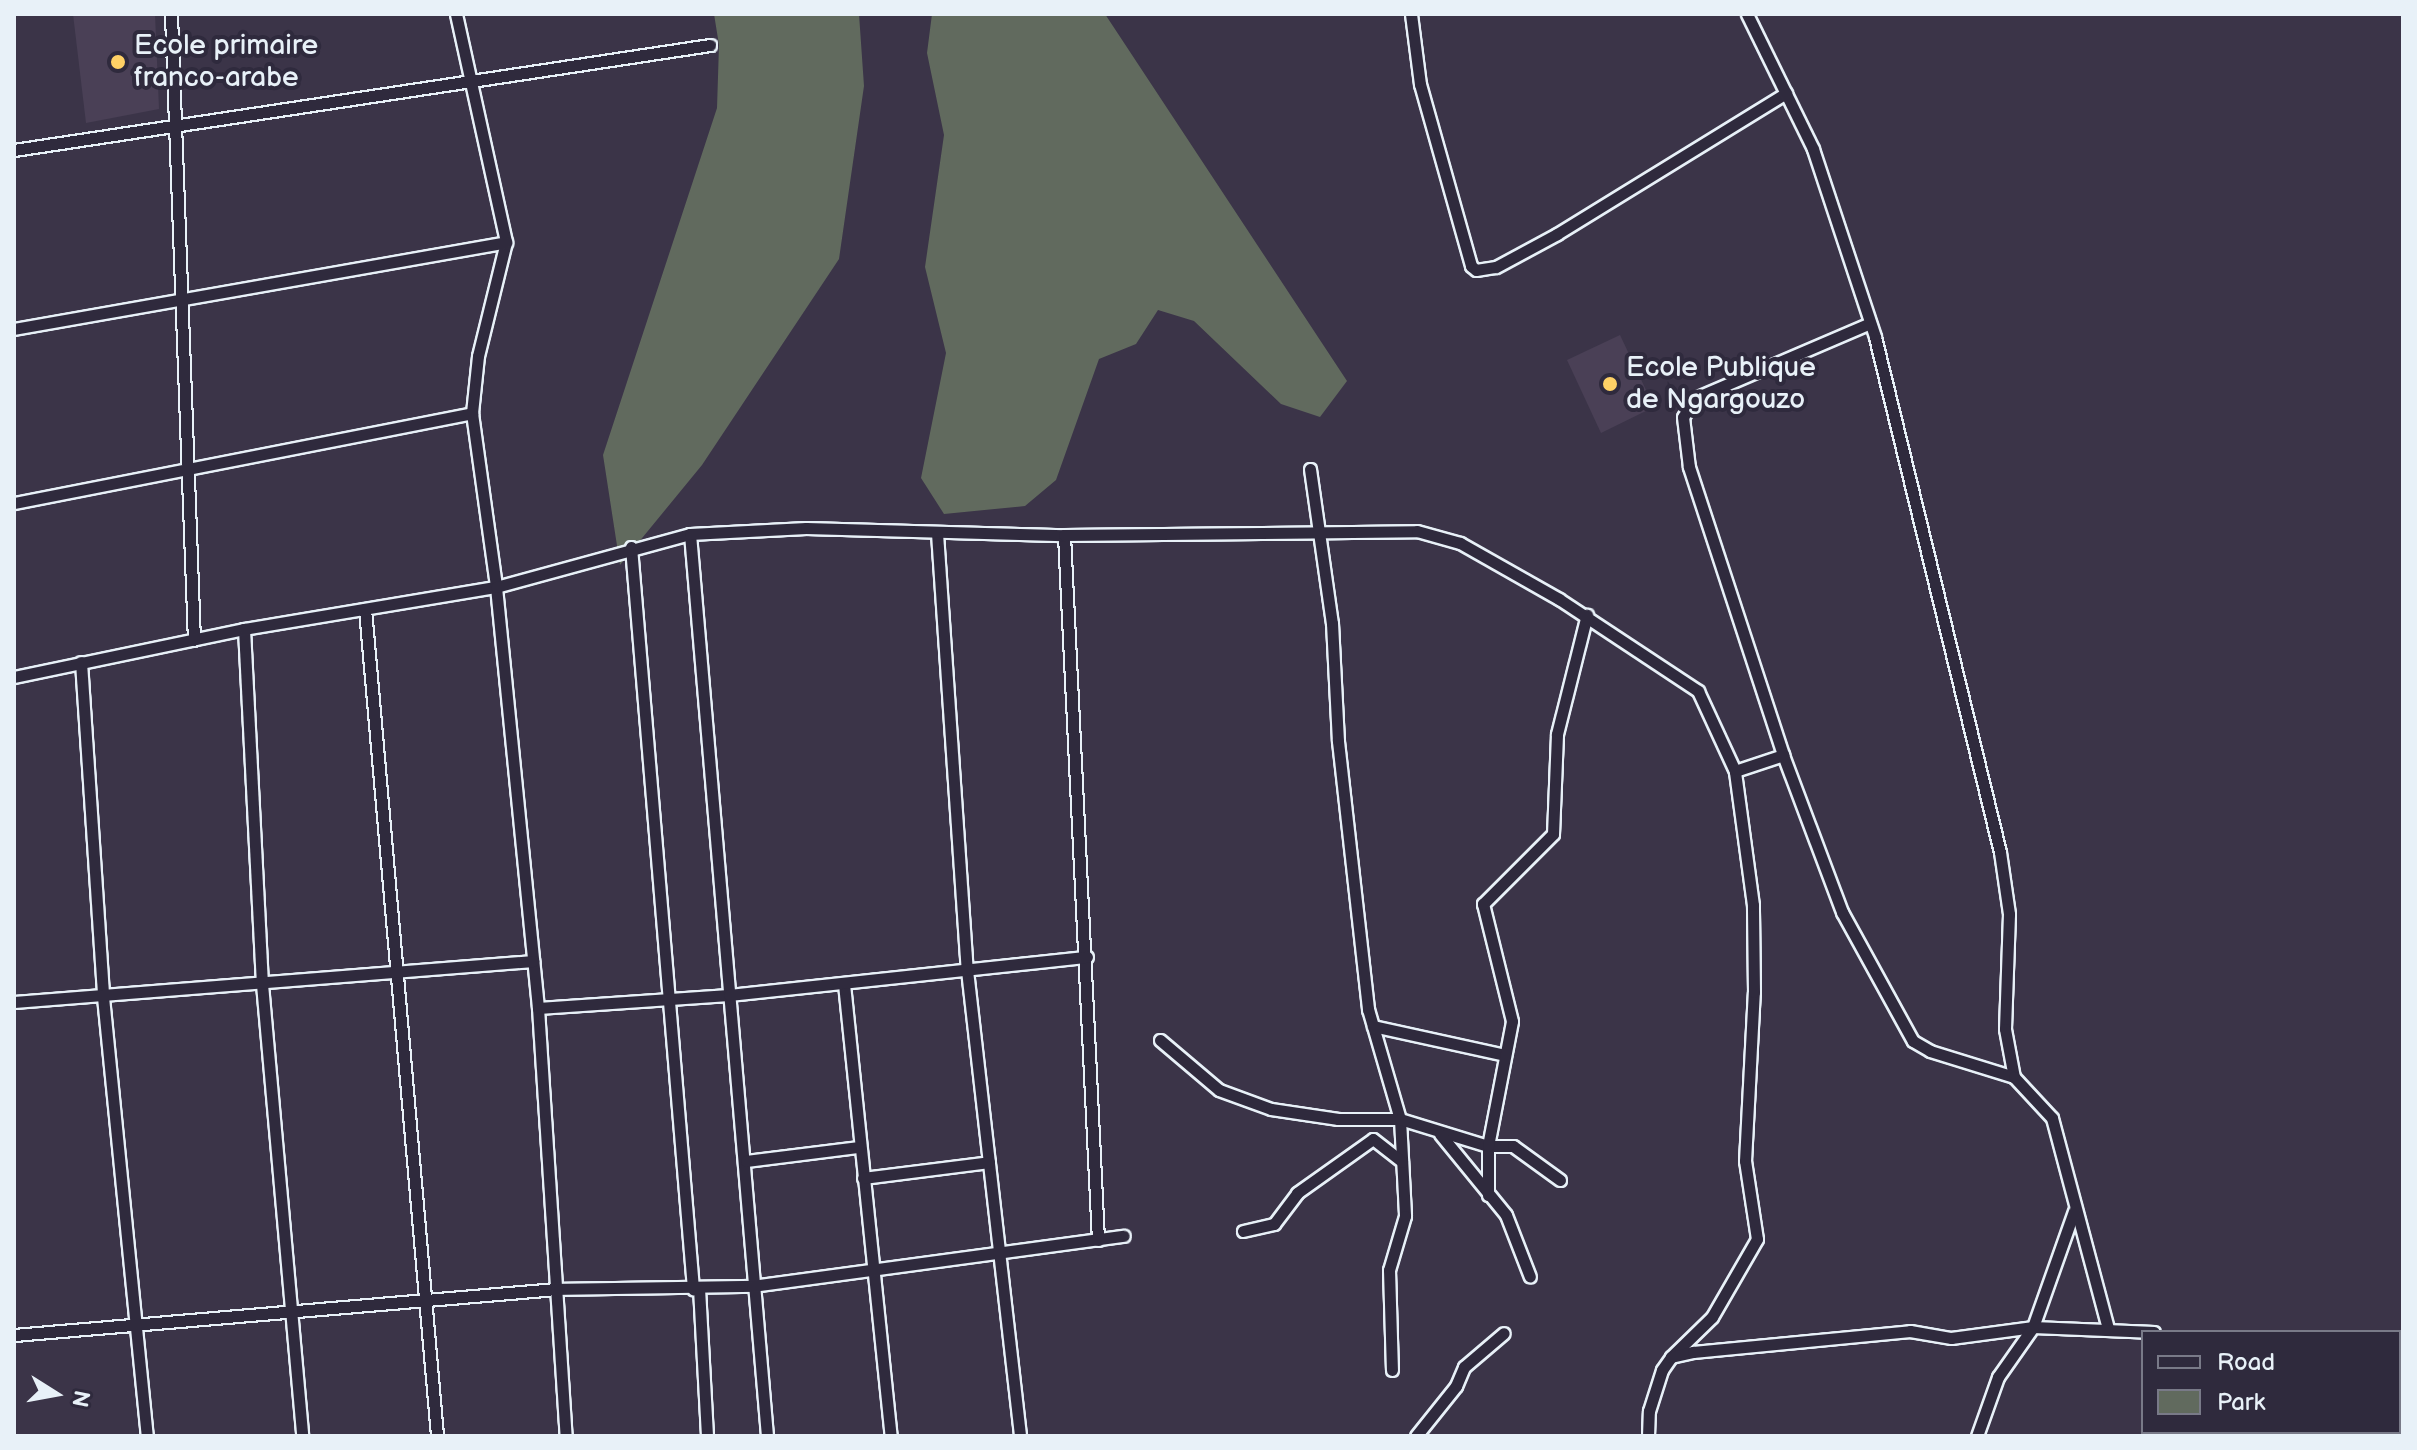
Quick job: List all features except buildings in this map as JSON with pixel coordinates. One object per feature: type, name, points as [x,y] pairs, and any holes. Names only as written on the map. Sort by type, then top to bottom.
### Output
[{"type":"street","points":[[171,14],[194,640]]},
{"type":"street","points":[[456,14],[506,242],[478,356],[472,413],[496,587],[538,1008],[566,1436]]},
{"type":"street","points":[[1411,14],[1420,84],[1471,266],[1476,270],[1496,267],[1557,234],[1786,93]]},
{"type":"street","points":[[1747,14],[1813,149],[1868,324],[2000,852],[2009,914],[2005,1029],[2014,1077]]},
{"type":"street","points":[[14,150],[471,78],[710,45]]},
{"type":"street","points":[[14,329],[506,242]]},
{"type":"street","points":[[1868,324],[1695,398],[1683,417],[1689,467],[1826,876],[1898,1022],[1930,1051],[2014,1077],[2052,1118],[2074,1210],[2108,1328]]},
{"type":"street","points":[[14,503],[472,413]]},
{"type":"street","points":[[1310,469],[1317,535],[1332,623],[1350,867],[1373,1026],[1400,1119],[1405,1216],[1389,1270],[1392,1370]]},
{"type":"street","points":[[14,677],[244,629],[496,587],[631,547],[690,534],[806,528],[1064,535],[1317,535],[1417,531],[1460,543],[1587,615],[1698,691],[1735,771],[1753,905],[1745,1161],[1757,1239],[1712,1317],[1671,1357],[1654,1394],[1648,1436]]},
{"type":"street","points":[[937,533],[967,970],[1020,1436]]},
{"type":"street","points":[[690,534],[746,1161],[752,1286],[767,1436]]},
{"type":"street","points":[[1064,535],[1087,957],[1098,1240]]},
{"type":"street","points":[[631,547],[707,1436]]},
{"type":"street","points":[[365,609],[437,1436]]},
{"type":"street","points":[[1488,1195],[1488,1146],[1512,1021],[1483,904],[1553,834],[1557,734],[1587,615]]},
{"type":"street","points":[[244,629],[262,984],[302,1436]]},
{"type":"street","points":[[81,662],[103,997],[147,1436]]},
{"type":"street","points":[[1735,771],[1783,755]]},
{"type":"street","points":[[538,1008],[729,995],[1087,957]]},
{"type":"street","points":[[14,1002],[533,961]]},
{"type":"street","points":[[844,984],[891,1436]]},
{"type":"street","points":[[1373,1026],[1505,1055]]},
{"type":"street","points":[[1160,1040],[1219,1090],[1271,1109],[1338,1119],[1400,1119],[1488,1146],[1513,1146],[1560,1180]]},
{"type":"street","points":[[1440,1133],[1506,1215],[1530,1277]]},
{"type":"street","points":[[1243,1231],[1274,1224],[1297,1193],[1373,1139],[1402,1162]]},
{"type":"street","points":[[746,1161],[859,1147]]},
{"type":"street","points":[[863,1178],[989,1162]]},
{"type":"street","points":[[1977,1436],[1998,1377],[2033,1327],[2074,1210]]},
{"type":"street","points":[[14,1335],[556,1289],[752,1286],[1124,1236]]},
{"type":"street","points":[[1671,1357],[1910,1331],[1975,1338],[2033,1327],[2141,1331]]},
{"type":"street","points":[[1416,1436],[1456,1386],[1464,1367],[1504,1333]]},
{"type":"shaded area","name":"Ecole primaire franco-arabe","points":[[73,14],[155,14],[159,109],[86,123]]},
{"type":"shaded area","name":"Ecole Publique de Ngargouzo","points":[[1620,335],[1654,407],[1601,433],[1567,360]]},
{"type":"green space","points":[[714,14],[859,14],[864,86],[839,259],[702,465],[620,565],[603,455],[717,108],[719,45]]},
{"type":"green space","points":[[932,14],[1105,14],[1347,381],[1320,417],[1281,404],[1194,321],[1158,310],[1136,344],[1099,359],[1056,480],[1025,506],[944,514],[921,478],[946,353],[925,267],[944,135],[927,53]]},
{"type":"place","name":"Ecole primaire franco-arabe","points":[[118,62]]},
{"type":"place","name":"Ecole Publique de Ngargouzo","points":[[1610,384]]}]
